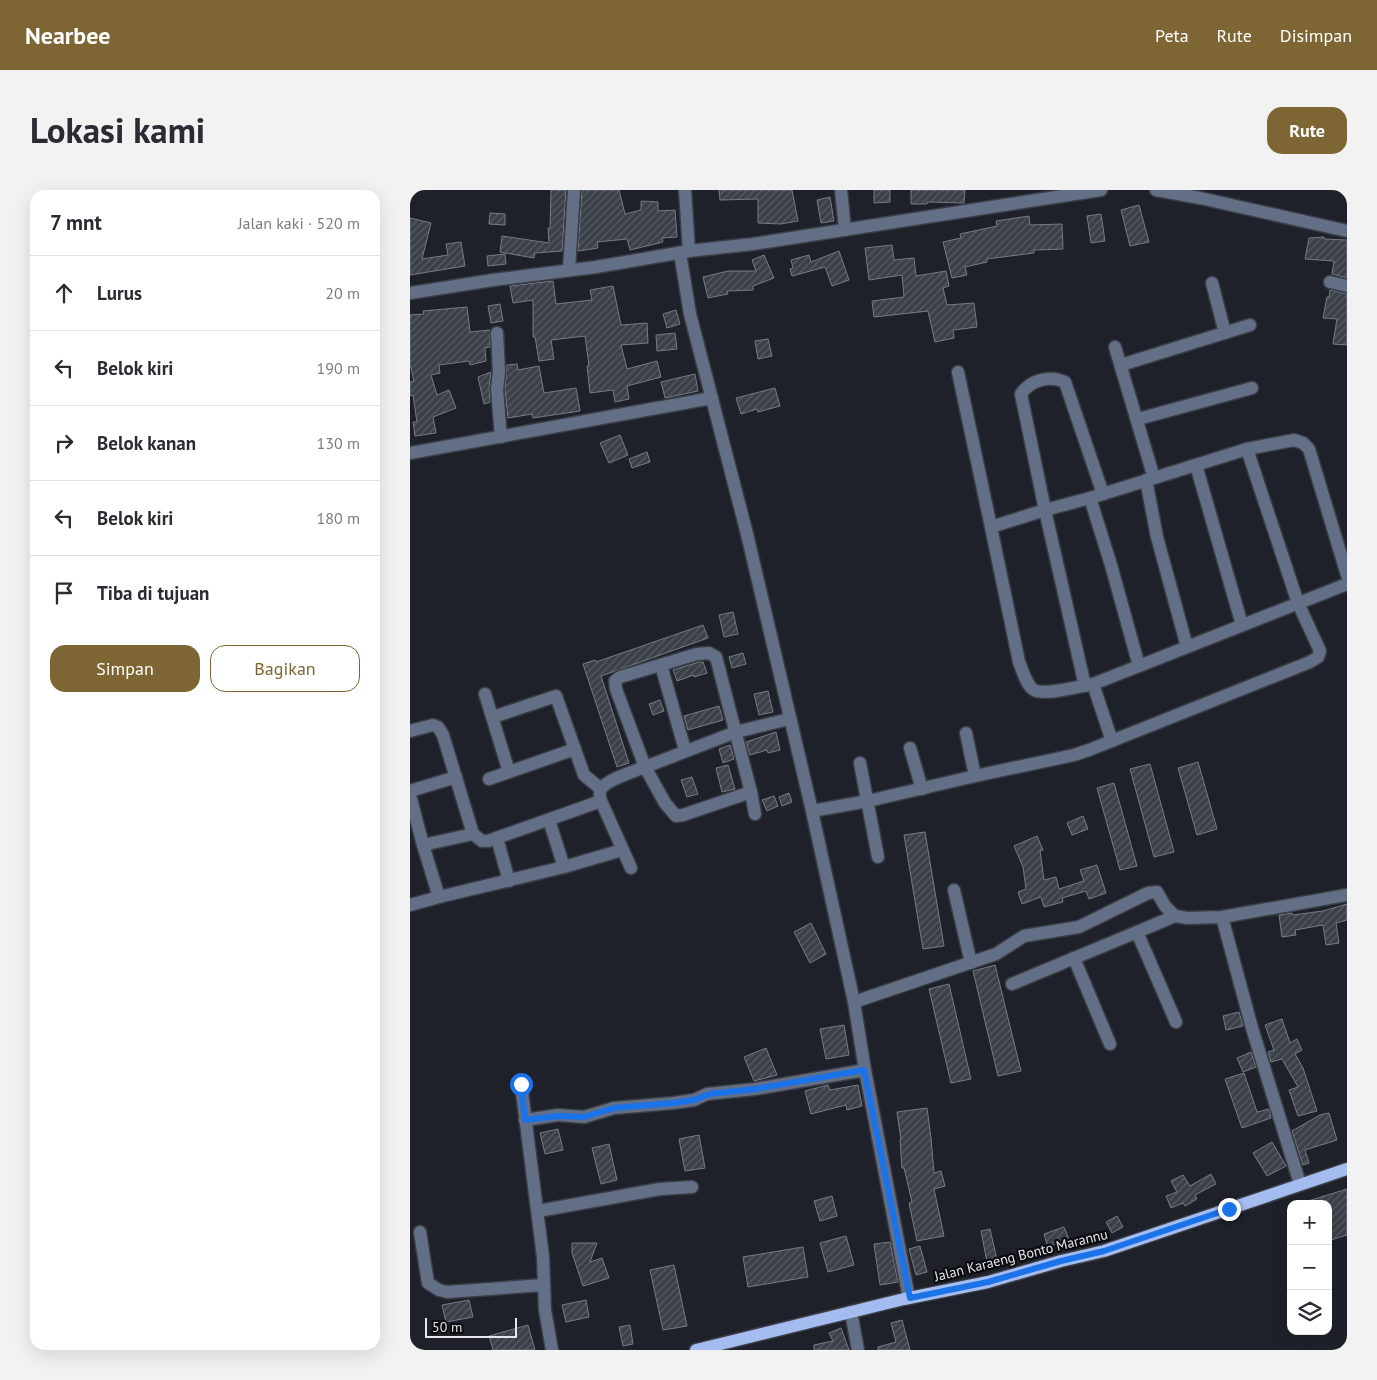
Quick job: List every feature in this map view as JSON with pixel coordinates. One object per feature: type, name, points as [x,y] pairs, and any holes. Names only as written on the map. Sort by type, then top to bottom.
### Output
[{"type":"main road","name":"Jalan Karaeng Bonto Marannu","points":[[700,1350],[910,1298],[988,1282],[1104,1251],[1347,1169]]},
{"type":"street","points":[[568,270],[574,190]]},
{"type":"street","points":[[685,190],[684,252],[690,314],[749,543],[812,811],[854,1002],[864,1070],[910,1298]]},
{"type":"street","points":[[841,190],[845,230]]},
{"type":"street","points":[[410,293],[845,230],[1033,196],[1101,190]]},
{"type":"street","points":[[1156,190],[1347,231]]},
{"type":"street","points":[[1330,282],[1347,286]]},
{"type":"street","points":[[1212,283],[1225,333]]},
{"type":"street","points":[[1121,365],[1250,325]]},
{"type":"street","points":[[497,333],[499,372],[497,389],[501,436]]},
{"type":"street","points":[[1115,347],[1138,419],[1150,479],[1157,537],[1187,647]]},
{"type":"street","points":[[958,372],[1019,662],[1028,683],[1034,689],[1046,692],[1089,685],[1347,584]]},
{"type":"street","points":[[1103,494],[1068,386],[1065,382],[1056,379],[1034,382],[1028,385],[1021,394],[1045,510],[1089,685],[1112,741]]},
{"type":"street","points":[[1138,419],[1252,388]]},
{"type":"street","points":[[410,453],[712,398]]},
{"type":"street","points":[[991,527],[1247,449],[1294,440],[1303,443],[1309,449],[1347,575]]},
{"type":"street","points":[[812,811],[868,802],[975,776],[1074,755],[1310,662],[1318,657],[1320,651],[1298,603],[1247,449]]},
{"type":"street","points":[[1196,465],[1242,625]]},
{"type":"street","points":[[1090,498],[1139,666]]},
{"type":"street","points":[[751,792],[676,816],[665,803],[645,766],[616,689],[615,681],[623,676],[705,652],[716,657],[751,792],[755,814]]},
{"type":"street","points":[[661,665],[685,750]]},
{"type":"street","points":[[485,694],[509,772]]},
{"type":"street","points":[[493,717],[556,696],[584,775],[601,795],[631,868]]},
{"type":"street","points":[[410,731],[433,725],[438,727],[443,735],[473,834],[482,841],[549,820],[601,795],[608,784],[645,766],[685,750],[736,732],[789,719]]},
{"type":"street","points":[[966,733],[975,776]]},
{"type":"street","points":[[910,748],[922,789]]},
{"type":"street","points":[[489,779],[575,749]]},
{"type":"street","points":[[860,764],[878,857]]},
{"type":"street","points":[[410,791],[456,777]]},
{"type":"street","points":[[410,795],[439,897]]},
{"type":"street","points":[[549,820],[564,867]]},
{"type":"street","points":[[423,845],[473,834]]},
{"type":"street","points":[[496,838],[509,881]]},
{"type":"street","points":[[410,905],[564,867],[622,850]]},
{"type":"street","points":[[954,890],[971,963]]},
{"type":"street","points":[[854,1002],[1001,952],[1024,936],[1079,927],[1148,893],[1157,892],[1165,906],[1175,916]]},
{"type":"street","points":[[1012,984],[1175,916],[1222,918],[1347,895]]},
{"type":"street","points":[[1222,918],[1252,1028],[1300,1184]]},
{"type":"street","points":[[1138,932],[1176,1022]]},
{"type":"street","points":[[1074,958],[1110,1044]]},
{"type":"street","points":[[525,1120],[558,1116],[584,1117],[614,1108],[694,1100],[707,1094],[755,1089],[864,1070]]},
{"type":"street","points":[[521,1084],[543,1257],[545,1310],[552,1350]]},
{"type":"street","points":[[538,1211],[660,1188],[692,1187]]},
{"type":"street","points":[[420,1232],[428,1283],[438,1290],[447,1292],[543,1285]]},
{"type":"street","points":[[851,1312],[858,1350]]},
{"type":"building","points":[[551,190],[566,190],[562,251],[535,253],[534,258],[500,252],[502,236],[549,243],[548,228],[550,228]]},
{"type":"building","points":[[582,190],[619,190],[625,214],[641,210],[641,201],[658,202],[658,211],[675,210],[677,237],[662,238],[663,242],[630,250],[627,239],[597,242],[598,248],[578,251]]},
{"type":"building","points":[[719,190],[792,190],[798,221],[781,224],[758,223],[758,199],[720,200]]},
{"type":"building","points":[[874,190],[890,190],[890,202],[874,203]]},
{"type":"building","points":[[911,190],[965,190],[964,203],[927,202],[927,204],[911,204]]},
{"type":"building","points":[[830,197],[834,221],[821,223],[817,200]]},
{"type":"building","points":[[1139,205],[1149,242],[1130,246],[1121,210]]},
{"type":"building","points":[[490,213],[505,214],[505,225],[489,224]]},
{"type":"building","points":[[1101,214],[1105,241],[1091,243],[1087,216]]},
{"type":"building","points":[[1029,216],[1030,225],[1062,224],[1063,249],[1034,250],[1034,253],[987,259],[987,262],[965,267],[967,275],[952,278],[943,242],[961,238],[960,234],[997,226],[996,221]]},
{"type":"building","points":[[410,218],[431,223],[422,259],[448,255],[446,244],[461,242],[465,266],[410,275]]},
{"type":"building","points":[[1324,237],[1324,239],[1347,240],[1347,278],[1332,274],[1334,261],[1305,259],[1309,238]]},
{"type":"building","points":[[892,245],[894,260],[914,258],[916,276],[946,271],[949,286],[943,288],[947,305],[974,303],[977,327],[953,330],[954,338],[935,342],[928,311],[874,317],[872,301],[904,297],[902,275],[869,280],[865,248]]},
{"type":"building","points":[[839,251],[849,280],[832,286],[825,267],[792,276],[790,269],[793,268],[791,260],[809,255],[811,262]]},
{"type":"building","points":[[505,254],[506,264],[488,266],[487,256]]},
{"type":"building","points":[[764,255],[774,278],[753,286],[753,290],[727,291],[728,294],[708,298],[703,277],[728,271],[756,271],[752,260]]},
{"type":"building","points":[[553,281],[556,304],[592,300],[590,290],[613,286],[621,325],[647,323],[648,343],[621,345],[627,369],[657,361],[661,377],[627,386],[629,399],[615,402],[613,390],[590,393],[585,336],[551,340],[554,359],[539,361],[535,337],[533,337],[533,300],[513,303],[510,286]]},
{"type":"building","points":[[1330,290],[1347,294],[1347,345],[1333,344],[1337,319],[1323,318]]},
{"type":"building","points":[[500,304],[503,321],[491,323],[488,306]]},
{"type":"building","points":[[467,307],[470,332],[490,330],[490,347],[485,348],[486,361],[470,365],[469,361],[439,365],[440,373],[431,375],[437,395],[449,390],[456,408],[433,417],[436,433],[415,436],[413,422],[417,422],[413,395],[410,396],[410,382],[414,381],[410,364],[410,315],[424,314],[423,311]]},
{"type":"building","points":[[676,310],[680,324],[667,328],[663,314]]},
{"type":"building","points":[[675,333],[677,349],[657,351],[656,335]]},
{"type":"building","points":[[768,339],[772,356],[758,359],[755,341]]},
{"type":"building","points":[[517,364],[518,370],[539,366],[544,393],[576,388],[580,411],[533,418],[532,414],[508,418],[505,389],[507,365]]},
{"type":"building","points":[[491,372],[490,402],[484,404],[478,377]]},
{"type":"building","points":[[695,374],[698,391],[665,398],[661,382]]},
{"type":"building","points":[[775,388],[780,406],[758,412],[757,409],[741,414],[736,398]]},
{"type":"building","points":[[620,435],[628,455],[609,463],[600,443]]},
{"type":"building","points":[[647,452],[650,462],[632,468],[629,459]]},
{"type":"building","points":[[733,612],[738,634],[724,637],[719,615]]},
{"type":"building","points":[[703,625],[708,638],[601,676],[629,763],[617,767],[583,664],[595,660],[596,662]]},
{"type":"building","points":[[743,653],[746,664],[732,668],[729,657]]},
{"type":"building","points":[[703,662],[707,673],[677,681],[673,670]]},
{"type":"building","points":[[768,691],[773,712],[759,715],[754,694]]},
{"type":"building","points":[[660,700],[664,711],[653,715],[649,704]]},
{"type":"building","points":[[719,706],[723,720],[688,730],[684,716]]},
{"type":"building","points":[[776,732],[780,750],[768,753],[767,750],[750,755],[746,742]]},
{"type":"building","points":[[730,745],[734,759],[723,763],[719,749]]},
{"type":"building","points":[[1198,762],[1217,829],[1197,835],[1178,768]]},
{"type":"building","points":[[1150,764],[1174,852],[1154,857],[1130,769]]},
{"type":"building","points":[[728,765],[735,789],[722,792],[716,768]]},
{"type":"building","points":[[692,777],[698,794],[687,797],[681,780]]},
{"type":"building","points":[[1114,783],[1137,866],[1120,870],[1097,788]]},
{"type":"building","points":[[789,793],[792,802],[782,806],[779,797]]},
{"type":"building","points":[[774,796],[778,806],[767,811],[762,800]]},
{"type":"building","points":[[1083,816],[1088,829],[1072,835],[1067,823]]},
{"type":"building","points":[[925,832],[944,946],[923,949],[904,835]]},
{"type":"building","points":[[1037,836],[1043,850],[1040,851],[1044,880],[1056,877],[1059,889],[1084,881],[1080,870],[1097,865],[1106,893],[1089,899],[1086,891],[1062,898],[1063,902],[1044,907],[1041,897],[1022,904],[1018,892],[1026,889],[1023,867],[1014,846]]},
{"type":"building","points":[[1347,904],[1347,920],[1336,923],[1339,943],[1326,945],[1323,925],[1295,930],[1296,935],[1282,937],[1279,915],[1323,911]]},
{"type":"building","points":[[811,923],[826,954],[810,963],[794,932]]},
{"type":"building","points":[[995,965],[1021,1071],[998,1076],[973,971]]},
{"type":"building","points":[[949,984],[971,1079],[951,1083],[929,989]]},
{"type":"building","points":[[1239,1012],[1243,1026],[1226,1030],[1223,1016]]},
{"type":"building","points":[[1282,1019],[1290,1043],[1297,1039],[1302,1050],[1295,1054],[1303,1068],[1317,1111],[1298,1116],[1289,1090],[1298,1087],[1282,1059],[1271,1062],[1268,1052],[1274,1050],[1265,1025]]},
{"type":"building","points":[[844,1025],[849,1055],[826,1059],[820,1029]]},
{"type":"building","points":[[766,1048],[777,1075],[754,1081],[744,1057]]},
{"type":"building","points":[[1251,1052],[1256,1067],[1243,1072],[1237,1058]]},
{"type":"building","points":[[1244,1073],[1257,1112],[1269,1109],[1271,1118],[1242,1128],[1225,1079]]},
{"type":"building","points":[[828,1085],[830,1090],[858,1085],[862,1106],[847,1110],[846,1105],[811,1114],[805,1091]]},
{"type":"building","points":[[927,1108],[934,1173],[941,1171],[945,1186],[934,1189],[944,1236],[917,1241],[909,1203],[912,1202],[904,1168],[902,1168],[897,1112]]},
{"type":"building","points":[[1329,1113],[1337,1140],[1305,1150],[1309,1163],[1303,1165],[1292,1131],[1320,1115]]},
{"type":"building","points":[[558,1129],[563,1150],[545,1154],[540,1133]]},
{"type":"building","points":[[699,1135],[705,1168],[685,1171],[679,1139]]},
{"type":"building","points":[[1272,1142],[1286,1166],[1267,1176],[1253,1153]]},
{"type":"building","points":[[609,1144],[617,1180],[601,1184],[592,1148]]},
{"type":"building","points":[[1211,1174],[1216,1184],[1195,1195],[1197,1199],[1185,1206],[1183,1203],[1171,1208],[1166,1196],[1177,1192],[1171,1181],[1183,1175],[1190,1186]]},
{"type":"building","points":[[1347,1189],[1347,1235],[1332,1240],[1332,1200],[1311,1200]]},
{"type":"building","points":[[832,1196],[837,1216],[820,1221],[814,1201]]},
{"type":"building","points":[[1117,1216],[1123,1227],[1112,1233],[1106,1222]]},
{"type":"building","points":[[1064,1227],[1069,1239],[1048,1247],[1044,1234]]},
{"type":"building","points":[[990,1229],[997,1260],[987,1262],[981,1231]]},
{"type":"building","points":[[846,1236],[854,1265],[828,1272],[820,1243]]},
{"type":"building","points":[[890,1242],[898,1282],[880,1285],[874,1244]]},
{"type":"building","points":[[572,1243],[597,1243],[590,1262],[602,1258],[609,1278],[583,1286],[572,1253]]},
{"type":"building","points":[[920,1246],[927,1272],[916,1275],[909,1249]]},
{"type":"building","points":[[803,1247],[808,1277],[748,1287],[743,1257]]},
{"type":"building","points":[[674,1265],[687,1326],[663,1330],[650,1270]]},
{"type":"building","points":[[469,1300],[473,1317],[446,1322],[442,1305]]},
{"type":"building","points":[[586,1300],[589,1317],[566,1322],[562,1305]]},
{"type":"building","points":[[902,1320],[910,1350],[878,1350],[878,1347],[896,1342],[891,1323]]},
{"type":"building","points":[[528,1325],[535,1350],[493,1350],[489,1336]]},
{"type":"building","points":[[630,1325],[633,1344],[623,1346],[619,1327]]},
{"type":"building","points":[[841,1328],[849,1350],[814,1350],[814,1345],[833,1341],[829,1333]]},
{"type":"route","points":[[521,1084],[525,1120],[558,1116],[584,1117],[614,1108],[694,1100],[707,1094],[722,1094],[755,1089],[864,1070],[910,1298],[988,1282],[1104,1251],[1229,1209]]}]
